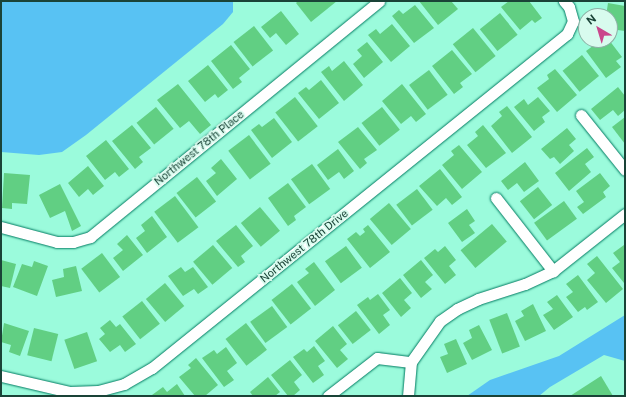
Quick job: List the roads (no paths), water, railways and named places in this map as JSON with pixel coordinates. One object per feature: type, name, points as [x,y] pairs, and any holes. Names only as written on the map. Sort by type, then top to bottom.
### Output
[{"type":"street","name":"Northwest 78th Place","points":[[1,227],[57,242],[73,242],[90,237],[379,1]]},
{"type":"street","name":"Northwest 78th Drive","points":[[1,376],[70,392],[98,391],[124,384],[152,368],[567,34],[573,21],[569,7],[564,1]]},
{"type":"street","points":[[581,115],[625,170]]},
{"type":"street","points":[[496,198],[553,271]]},
{"type":"street","points":[[408,396],[412,362],[440,321],[457,309],[525,284],[553,271],[625,214]]},
{"type":"street","points":[[328,396],[377,358],[412,362]]},
{"type":"water","points":[[1,1],[233,1],[233,12],[223,24],[86,135],[62,152],[39,155],[1,152]]},
{"type":"water","points":[[625,315],[625,361],[604,355],[550,387],[539,396],[467,396],[490,380],[559,356]]}]
